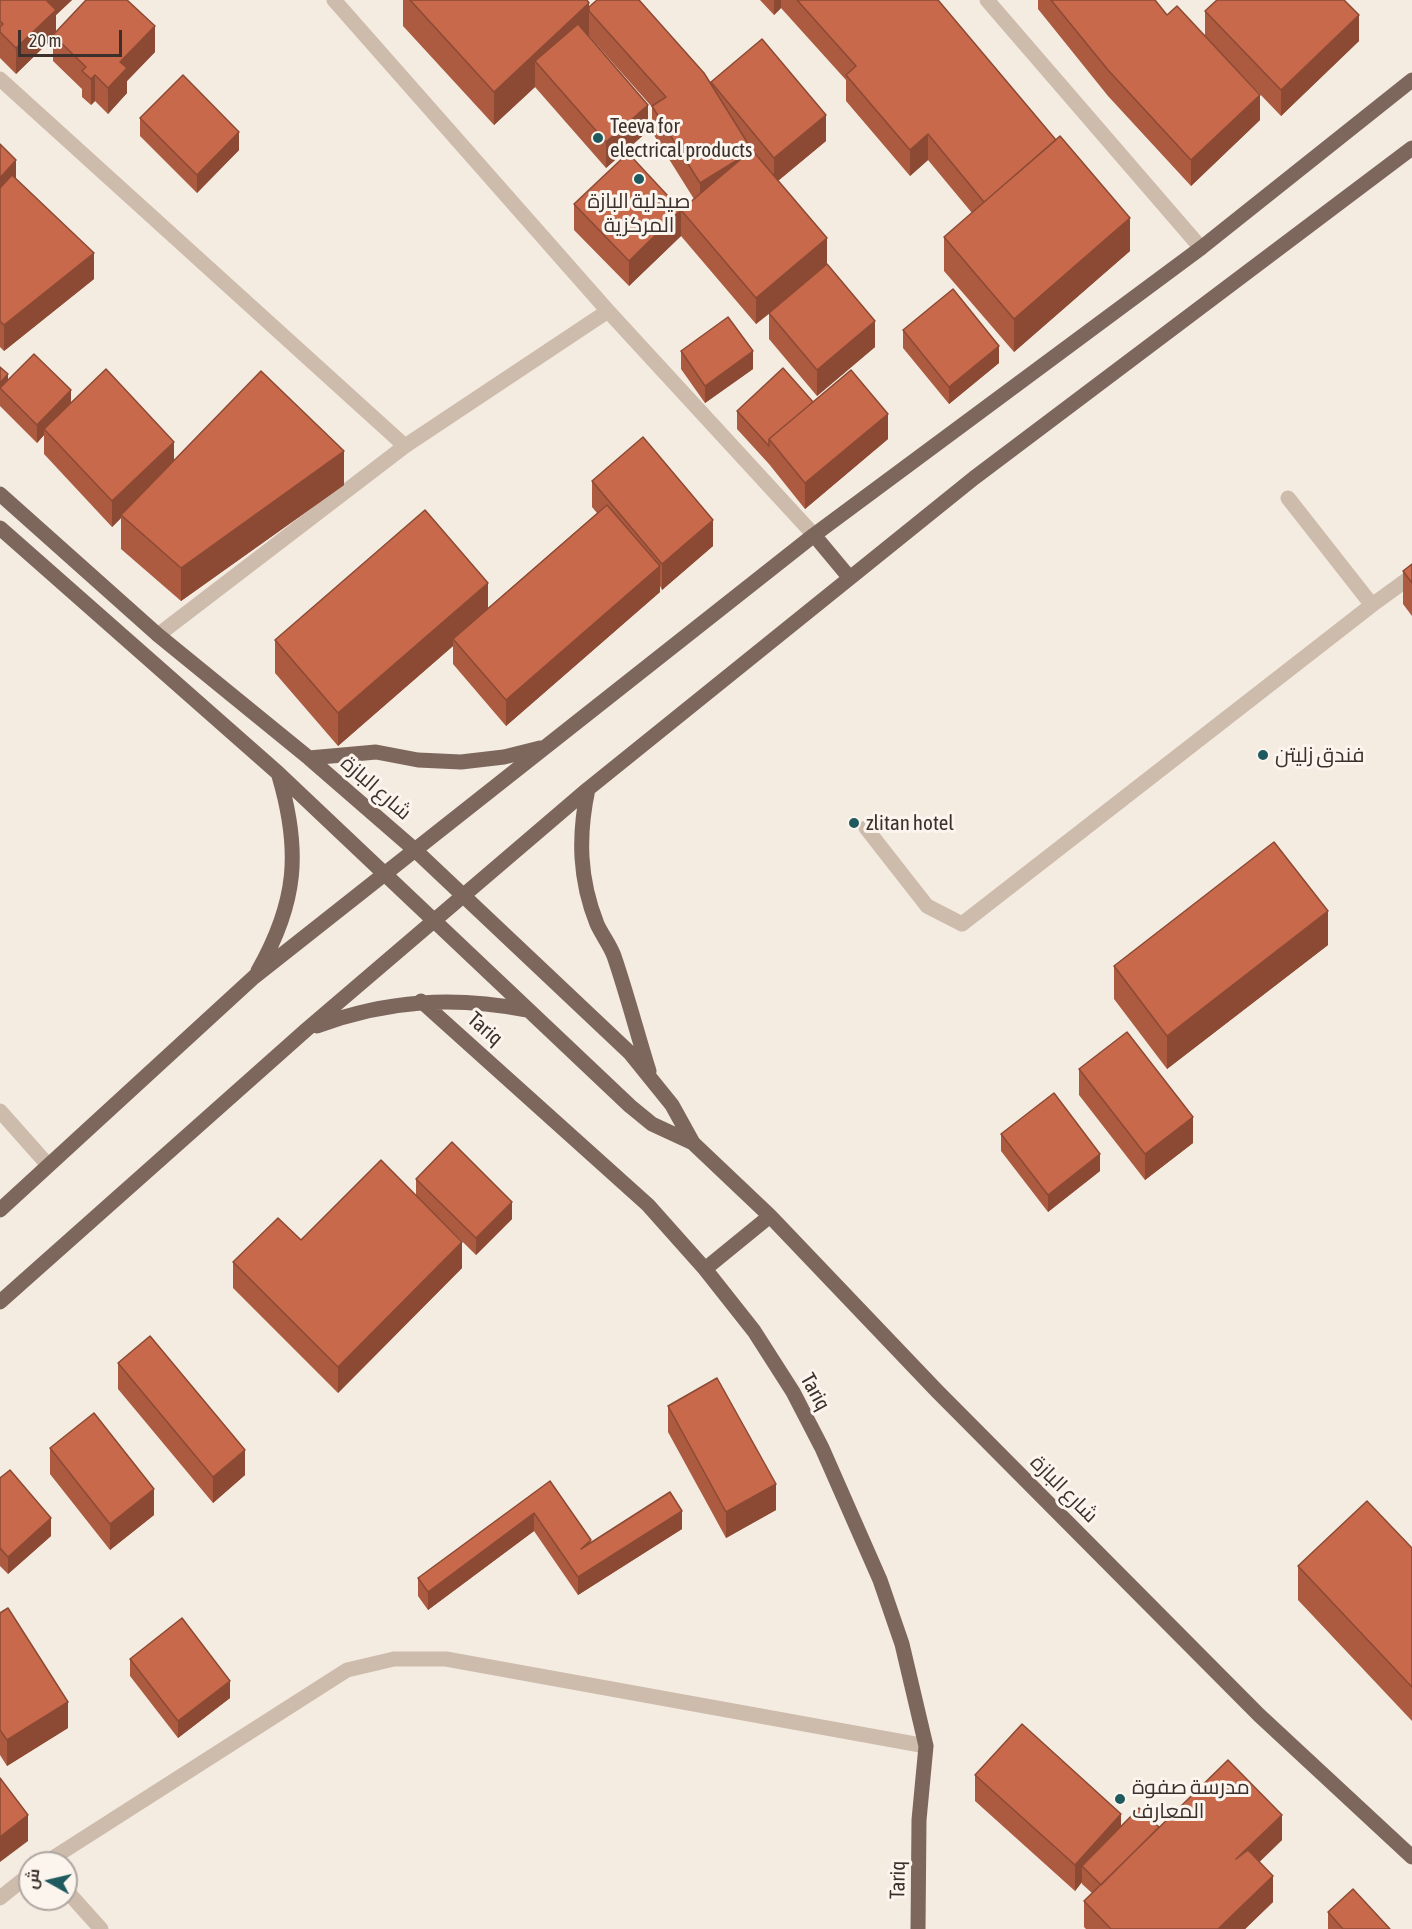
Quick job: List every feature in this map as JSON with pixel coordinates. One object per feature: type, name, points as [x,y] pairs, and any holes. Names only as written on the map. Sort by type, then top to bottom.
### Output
[{"type":"main road","points":[[0,1210],[255,977],[814,535],[1201,248],[1412,80]]},
{"type":"main road","points":[[0,1302],[306,1030],[434,921],[462,894],[588,789],[983,471],[1412,148]]},
{"type":"main road","name":"شارع البازة","points":[[0,494],[158,635],[309,758],[462,894],[650,1075],[683,1122],[693,1143]]},
{"type":"main road","name":"شارع البازة","points":[[0,528],[278,773],[527,1010],[652,1124],[693,1143],[770,1216],[937,1391],[1259,1715],[1412,1857]]},
{"type":"main road","points":[[814,535],[849,577]]},
{"type":"main road","points":[[309,758],[376,752],[418,760],[461,762],[504,758],[546,747]]},
{"type":"main road","points":[[255,977],[275,940],[289,899],[294,857],[290,814],[278,773]]},
{"type":"main road","points":[[588,789],[581,823],[580,858],[586,892],[598,925],[613,953],[650,1075]]},
{"type":"main road","points":[[306,1030],[381,1006],[421,1001],[456,1000],[527,1010]]},
{"type":"main road","name":"Tariq","points":[[421,1001],[648,1205],[705,1269],[754,1331],[794,1392],[822,1448],[880,1580],[902,1644],[926,1746],[919,1820],[918,1929]]},
{"type":"main road","points":[[705,1269],[770,1216]]},
{"type":"street","points":[[987,0],[1201,248]]},
{"type":"street","points":[[339,2],[608,311],[814,535]]},
{"type":"street","points":[[0,79],[405,446]]},
{"type":"street","points":[[158,635],[405,446],[608,311]]},
{"type":"street","points":[[1288,498],[1372,605]]},
{"type":"street","points":[[866,828],[927,906],[962,924],[1412,576]]},
{"type":"street","points":[[0,1111],[48,1164]]},
{"type":"street","points":[[64,1851],[347,1670],[394,1659],[446,1659],[926,1746]]},
{"type":"street","points":[[0,1898],[18,1884]]},
{"type":"street","points":[[78,1903],[101,1929]]},
{"type":"building","points":[[0,0],[46,0],[56,10],[16,48],[0,32],[3,24],[0,21]]},
{"type":"building","points":[[86,0],[127,0],[155,26],[120,62],[127,68],[108,88],[95,75],[91,79],[82,71],[86,67],[53,35]]},
{"type":"building","points":[[410,0],[587,0],[589,3],[494,92]]},
{"type":"building","points":[[597,0],[639,0],[704,73],[752,150],[827,238],[756,298],[681,210],[747,154],[700,183],[652,106],[666,97],[589,11],[589,7]]},
{"type":"building","points":[[797,0],[938,0],[1056,140],[984,202],[928,134],[910,150],[846,75],[856,66]]},
{"type":"building","points":[[1051,0],[1155,0],[1167,15],[1177,6],[1260,95],[1191,160],[1108,70]]},
{"type":"building","points":[[1217,0],[1344,0],[1359,15],[1281,90],[1205,11]]},
{"type":"building","points":[[578,24],[648,105],[606,142],[535,61]]},
{"type":"building","points":[[762,39],[826,115],[774,158],[711,82]]},
{"type":"building","points":[[183,75],[239,132],[197,175],[140,118]]},
{"type":"building","points":[[1060,136],[1130,218],[1014,319],[944,237]]},
{"type":"building","points":[[0,144],[16,160],[0,178]]},
{"type":"building","points":[[628,153],[681,210],[629,261],[574,204]]},
{"type":"building","points":[[12,175],[94,253],[4,325],[0,321],[0,188]]},
{"type":"building","points":[[827,264],[875,321],[817,370],[769,313]]},
{"type":"building","points":[[953,289],[999,346],[949,387],[903,330]]},
{"type":"building","points":[[728,317],[753,351],[705,386],[681,351]]},
{"type":"building","points":[[34,354],[71,390],[37,425],[0,388]]},
{"type":"building","points":[[0,367],[8,374],[0,383]]},
{"type":"building","points":[[783,368],[813,402],[769,439],[769,446],[737,411]]},
{"type":"building","points":[[106,369],[174,442],[112,501],[44,429]]},
{"type":"building","points":[[851,370],[888,414],[805,483],[769,439]]},
{"type":"building","points":[[261,371],[344,451],[181,568],[121,515]]},
{"type":"building","points":[[643,437],[713,520],[662,564],[592,481]]},
{"type":"building","points":[[607,505],[660,566],[506,700],[453,639]]},
{"type":"building","points":[[425,510],[488,583],[338,713],[275,640]]},
{"type":"building","points":[[1412,564],[1412,583],[1403,571]]},
{"type":"building","points":[[1274,842],[1328,911],[1167,1036],[1114,966]]},
{"type":"building","points":[[1127,1032],[1193,1117],[1145,1154],[1079,1069]]},
{"type":"building","points":[[1054,1093],[1100,1154],[1048,1195],[1001,1134]]},
{"type":"building","points":[[452,1142],[512,1202],[476,1238],[416,1179]]},
{"type":"building","points":[[381,1160],[462,1242],[338,1367],[233,1262],[278,1218],[301,1240]]},
{"type":"building","points":[[150,1336],[245,1450],[213,1477],[118,1363]]},
{"type":"building","points":[[717,1378],[776,1484],[726,1512],[668,1406]]},
{"type":"building","points":[[94,1413],[154,1489],[110,1524],[50,1448]]},
{"type":"building","points":[[10,1470],[51,1518],[8,1557],[0,1548],[0,1478]]},
{"type":"building","points":[[550,1481],[591,1540],[581,1549],[670,1492],[682,1511],[578,1577],[534,1513],[428,1592],[418,1578]]},
{"type":"building","points":[[1367,1501],[1412,1548],[1412,1687],[1298,1566]]},
{"type":"building","points":[[8,1608],[68,1702],[7,1740],[0,1730],[0,1613]]},
{"type":"building","points":[[182,1618],[230,1681],[178,1721],[130,1659]]},
{"type":"building","points":[[1022,1724],[1121,1814],[1075,1865],[975,1775]]},
{"type":"building","points":[[1228,1760],[1282,1815],[1236,1859],[1248,1850],[1273,1876],[1218,1929],[1111,1929],[1084,1901]]},
{"type":"building","points":[[0,1778],[28,1815],[0,1837]]},
{"type":"building","points":[[1139,1808],[1159,1827],[1101,1885],[1082,1866]]},
{"type":"building","points":[[1353,1889],[1390,1929],[1343,1929],[1328,1912]]},
{"type":"place","name":"Teeva for electrical products","points":[[598,138]]},
{"type":"place","name":"صيدلية البازة المركزية","points":[[639,179]]},
{"type":"place","name":"فندق زليتن","points":[[1263,755]]},
{"type":"place","name":"zlitan hotel","points":[[854,823]]},
{"type":"place","name":"مدرسة صفوة المعارف","points":[[1120,1799]]}]
